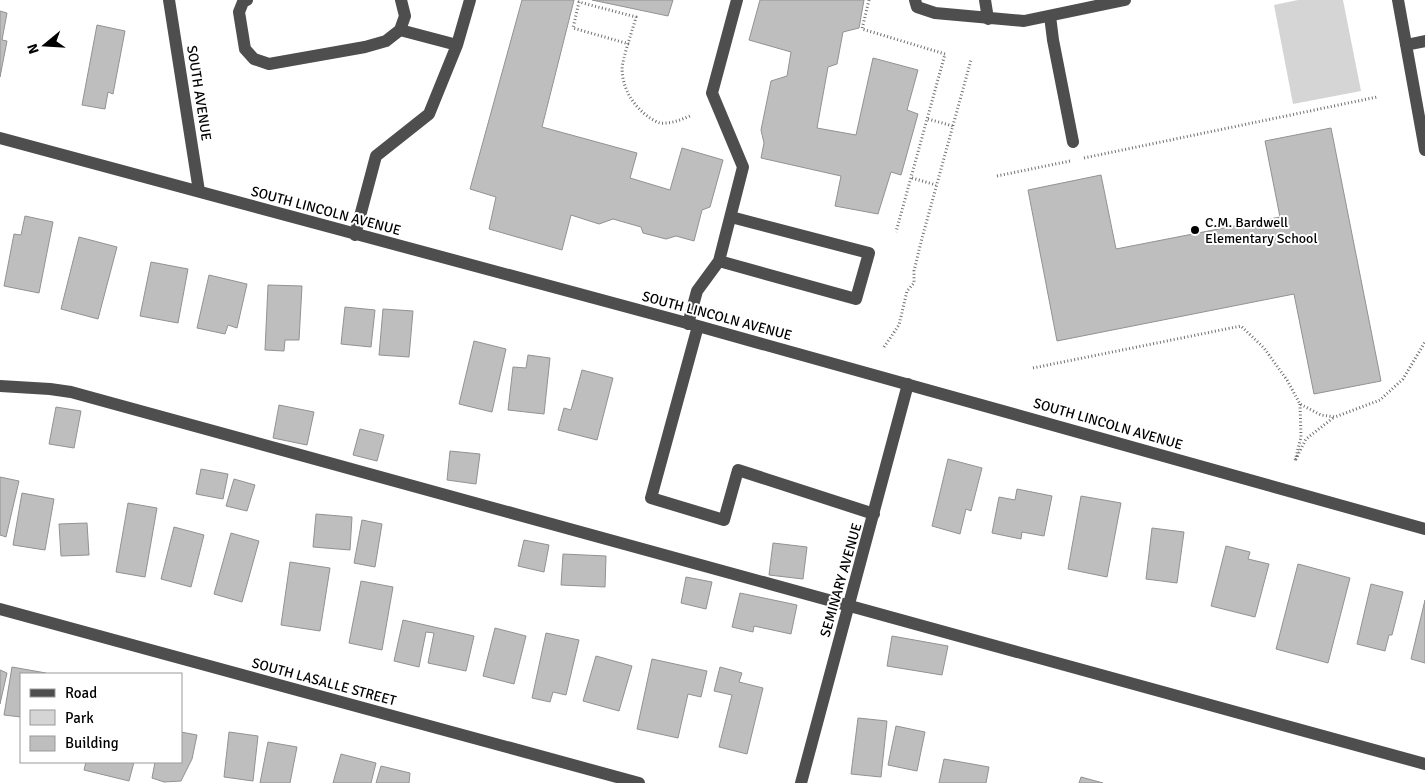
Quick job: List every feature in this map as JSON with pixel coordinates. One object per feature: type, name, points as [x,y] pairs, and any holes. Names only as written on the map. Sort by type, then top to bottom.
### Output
[{"type":"street","name":"SOUTH AVENUE","points":[[169,0],[199,192]]},
{"type":"street","points":[[247,0],[243,2],[239,12],[245,49],[254,59],[270,64],[365,47],[386,40],[400,30],[405,16],[401,0]]},
{"type":"street","points":[[355,235],[376,156],[429,114],[456,45],[470,0]]},
{"type":"street","points":[[737,0],[712,93],[743,168],[719,261],[697,292],[693,325],[651,498],[724,520],[738,470],[874,514]]},
{"type":"street","points":[[915,0],[917,7],[936,13],[1024,21],[1125,0]]},
{"type":"street","points":[[985,0],[988,18]]},
{"type":"street","points":[[1398,0],[1425,150]]},
{"type":"street","points":[[1050,16],[1073,142]]},
{"type":"street","points":[[400,30],[456,45]]},
{"type":"street","points":[[1406,45],[1425,41]]},
{"type":"street","name":"SOUTH LINCOLN AVENUE","points":[[0,138],[693,325],[1425,529]]},
{"type":"street","points":[[719,261],[856,299],[868,253],[731,217]]},
{"type":"street","name":"SEMINARY AVENUE","points":[[801,783],[908,384]]},
{"type":"street","points":[[0,386],[72,392],[1425,764]]},
{"type":"street","name":"SOUTH LASALLE STREET","points":[[0,609],[639,783]]},
{"type":"path","points":[[869,0],[862,29],[945,54],[896,232]]},
{"type":"path","points":[[629,44],[573,28],[579,2],[636,17],[629,44],[622,68],[625,88],[633,102],[658,123],[673,122],[690,116]]},
{"type":"path","points":[[884,348],[899,325],[908,291],[914,283],[914,271],[971,60]]},
{"type":"path","points":[[997,176],[1377,97]]},
{"type":"path","points":[[928,119],[953,126]]},
{"type":"path","points":[[912,178],[936,185]]},
{"type":"path","points":[[1033,368],[1241,326],[1264,348],[1287,380],[1300,404],[1301,437],[1295,460],[1306,439],[1334,417],[1380,400],[1403,379],[1425,342]]},
{"type":"path","points":[[1300,404],[1321,415],[1334,417]]},
{"type":"green space","points":[[1298,0],[1343,0],[1361,91],[1293,104],[1274,5]]},
{"type":"building","points":[[522,0],[574,0],[542,127],[637,153],[630,178],[670,190],[682,148],[723,160],[710,207],[702,210],[694,241],[676,236],[666,239],[643,233],[641,227],[613,219],[599,224],[571,215],[562,250],[489,229],[496,197],[470,189]]},
{"type":"building","points":[[592,0],[673,0],[668,16]]},
{"type":"building","points":[[760,0],[864,0],[859,28],[843,32],[837,64],[828,67],[817,128],[856,135],[873,58],[918,70],[907,110],[918,114],[901,175],[891,172],[878,214],[835,206],[841,176],[761,158],[764,143],[761,130],[771,81],[787,76],[791,52],[749,40]]},
{"type":"building","points":[[0,11],[7,13],[2,40],[7,41],[0,77]]},
{"type":"building","points":[[97,25],[125,31],[113,94],[108,92],[105,109],[82,105]]},
{"type":"building","points":[[1331,128],[1381,381],[1314,394],[1294,294],[1057,341],[1028,190],[1101,175],[1116,249],[1280,217],[1265,141]]},
{"type":"building","points":[[25,216],[53,222],[39,293],[4,286],[14,234],[21,235]]},
{"type":"building","points":[[79,237],[117,247],[98,319],[61,309]]},
{"type":"building","points":[[151,262],[188,269],[178,323],[140,316]]},
{"type":"building","points":[[209,275],[247,284],[237,328],[228,325],[225,334],[197,328]]},
{"type":"building","points":[[268,285],[302,286],[299,340],[285,340],[284,351],[265,350]]},
{"type":"building","points":[[345,307],[375,310],[371,347],[341,344]]},
{"type":"building","points":[[383,309],[413,311],[409,357],[379,355]]},
{"type":"building","points":[[474,341],[506,349],[492,412],[459,404]]},
{"type":"building","points":[[528,355],[550,358],[544,414],[508,410],[513,367],[526,368]]},
{"type":"building","points":[[582,370],[613,378],[597,440],[558,430],[564,408],[571,410]]},
{"type":"building","points":[[279,405],[314,412],[307,445],[273,438]]},
{"type":"building","points":[[56,407],[81,411],[74,448],[49,444]]},
{"type":"building","points":[[360,429],[384,435],[377,461],[353,455]]},
{"type":"building","points":[[450,451],[480,454],[476,484],[447,480]]},
{"type":"building","points":[[948,459],[982,468],[971,511],[966,509],[960,534],[932,526]]},
{"type":"building","points":[[201,469],[228,474],[223,499],[196,494]]},
{"type":"building","points":[[0,477],[19,481],[6,537],[0,535]]},
{"type":"building","points":[[234,479],[255,485],[247,511],[226,506]]},
{"type":"building","points":[[1017,489],[1052,496],[1044,536],[1022,532],[1021,539],[992,533],[999,497],[1015,500]]},
{"type":"building","points":[[22,493],[54,499],[45,550],[13,545]]},
{"type":"building","points":[[1081,496],[1121,503],[1107,577],[1068,569]]},
{"type":"building","points":[[128,503],[157,508],[145,577],[116,572]]},
{"type":"building","points":[[316,514],[352,517],[350,550],[313,547]]},
{"type":"building","points":[[362,520],[382,524],[375,567],[354,563]]},
{"type":"building","points":[[87,523],[89,555],[61,556],[59,524]]},
{"type":"building","points":[[174,527],[204,535],[191,587],[161,579]]},
{"type":"building","points":[[1152,528],[1184,532],[1177,583],[1146,579]]},
{"type":"building","points":[[231,533],[259,541],[242,602],[214,594]]},
{"type":"building","points":[[524,540],[549,545],[544,572],[518,566]]},
{"type":"building","points":[[773,543],[807,547],[803,579],[769,575]]},
{"type":"building","points":[[1226,546],[1250,552],[1248,559],[1269,564],[1255,617],[1211,606]]},
{"type":"building","points":[[563,554],[606,556],[605,587],[561,585]]},
{"type":"building","points":[[290,562],[330,568],[320,631],[281,625]]},
{"type":"building","points":[[1298,564],[1350,578],[1328,663],[1276,649]]},
{"type":"building","points":[[686,577],[712,582],[706,609],[681,603]]},
{"type":"building","points":[[361,581],[393,587],[382,650],[349,643]]},
{"type":"building","points":[[1371,584],[1403,592],[1392,635],[1389,635],[1385,651],[1357,644]]},
{"type":"building","points":[[740,593],[797,605],[791,634],[754,626],[753,632],[732,627]]},
{"type":"building","points":[[1425,600],[1425,663],[1411,659]]},
{"type":"building","points":[[403,620],[474,636],[466,671],[428,663],[434,633],[426,632],[419,667],[394,661]]},
{"type":"building","points":[[495,628],[526,636],[514,684],[483,676]]},
{"type":"building","points":[[546,633],[579,640],[566,695],[553,692],[550,702],[532,698]]},
{"type":"building","points":[[892,636],[948,646],[942,675],[887,666]]},
{"type":"building","points":[[596,656],[632,666],[619,711],[583,701]]},
{"type":"building","points":[[652,659],[707,671],[701,697],[688,694],[678,738],[637,729]]},
{"type":"building","points":[[12,667],[46,673],[20,673],[20,717],[4,715]]},
{"type":"building","points":[[720,667],[742,673],[739,682],[763,688],[747,754],[719,747],[732,695],[714,691]]},
{"type":"building","points":[[0,670],[7,673],[0,704]]},
{"type":"building","points":[[858,718],[887,721],[881,777],[851,774]]},
{"type":"building","points":[[896,726],[925,732],[917,771],[888,765]]},
{"type":"building","points":[[182,732],[197,735],[192,759],[181,781],[164,782],[152,778],[155,763],[182,763]]},
{"type":"building","points":[[229,732],[258,736],[253,781],[224,777]]},
{"type":"building","points":[[268,742],[297,747],[290,783],[260,783]]},
{"type":"building","points":[[341,754],[376,763],[371,783],[333,783]]},
{"type":"building","points":[[944,759],[989,767],[986,783],[939,783]]},
{"type":"building","points":[[86,763],[134,763],[129,781],[84,770]]},
{"type":"building","points":[[381,766],[410,773],[409,783],[376,783]]},
{"type":"building","points":[[1081,777],[1103,783],[1079,783]]},
{"type":"place","name":"C.M. Bardwell Elementary School","points":[[1195,230]]}]
